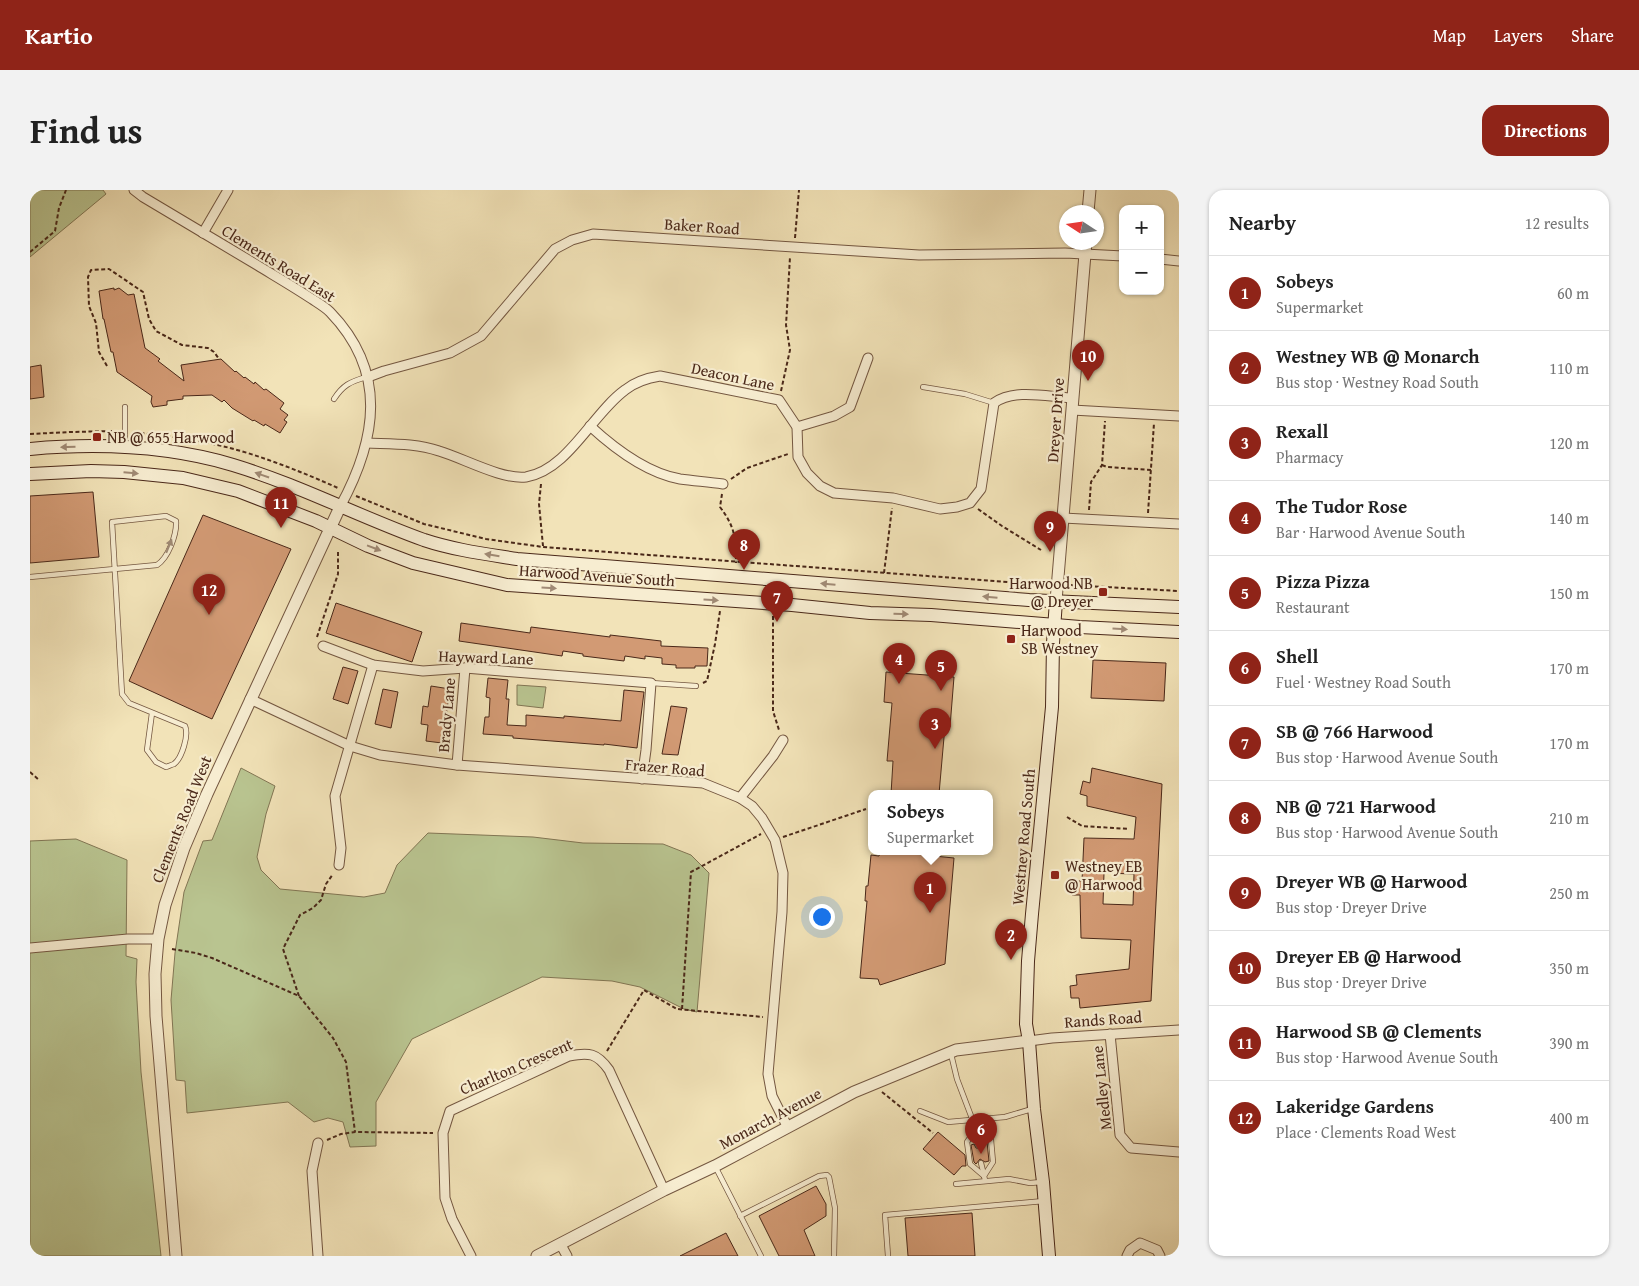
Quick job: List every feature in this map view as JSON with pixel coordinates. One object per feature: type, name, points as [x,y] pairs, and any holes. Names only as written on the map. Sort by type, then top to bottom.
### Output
[{"type":"main road","name":"Harwood Avenue South","points":[[30,449],[125,447],[184,454],[232,465],[279,481],[426,540],[471,552],[517,559],[1056,601],[1179,607]]},
{"type":"main road","name":"Harwood Avenue South","points":[[30,474],[91,471],[183,478],[238,492],[413,563],[507,585],[776,604],[870,613],[932,615],[1054,625],[1179,632]]},
{"type":"main road","name":"Westney Road South","points":[[1049,1256],[1026,1024],[1028,961],[1052,708],[1056,601]]},
{"type":"street","name":"Clements Road East","points":[[134,190],[330,311],[353,342],[368,377],[371,410],[367,443],[360,465],[340,507]]},
{"type":"street","points":[[203,233],[228,190]]},
{"type":"street","points":[[1089,205],[1090,190]]},
{"type":"street","name":"Baker Road","points":[[368,377],[450,353],[481,336],[555,249],[572,240],[593,234],[919,255],[1065,252],[1075,250]]},
{"type":"street","name":"Dreyer Drive","points":[[1056,601],[1085,250]]},
{"type":"street","name":"Baker Road","points":[[1094,250],[1119,255]]},
{"type":"street","points":[[1164,259],[1179,260]]},
{"type":"street","points":[[868,358],[850,407],[834,416],[798,427],[798,457],[807,473],[820,486],[834,493],[893,498],[940,509],[970,503],[981,489],[994,404],[1001,398],[1025,394],[1106,411],[1179,416]]},
{"type":"street","name":"Deacon Lane","points":[[367,443],[408,445],[437,450],[515,477],[527,476],[551,466],[625,389],[646,379],[660,376],[779,400],[798,427]]},
{"type":"street","points":[[590,426],[633,459],[655,471],[679,479],[723,484]]},
{"type":"street","name":"Clements Road West","points":[[176,1256],[156,1016],[155,974],[158,939],[165,905],[184,848],[216,772],[340,507]]},
{"type":"street","points":[[1063,518],[1179,524]]},
{"type":"street","name":"Hayward Lane","points":[[320,643],[373,665],[422,671],[465,668],[651,683]]},
{"type":"street","points":[[339,865],[341,848],[334,796],[373,665]]},
{"type":"street","name":"Brady Lane","points":[[457,765],[465,668]]},
{"type":"street","points":[[642,779],[651,683]]},
{"type":"street","name":"Frazer Road","points":[[250,699],[350,746],[380,755],[457,765],[703,783],[740,798],[752,806],[762,818],[775,840],[783,872],[782,912],[768,1074],[772,1096],[787,1126]]},
{"type":"street","points":[[740,798],[783,740]]},
{"type":"street","points":[[30,948],[133,939],[158,939]]},
{"type":"street","name":"Rands Road","points":[[1029,1041],[1179,1030]]},
{"type":"street","name":"Medley Lane","points":[[1110,1034],[1120,1135],[1130,1148],[1179,1152]]},
{"type":"street","name":"Monarch Avenue","points":[[537,1256],[872,1084],[951,1052],[1002,1043],[1029,1041]]},
{"type":"street","name":"Charlton Crescent","points":[[471,1256],[452,1219],[445,1198],[443,1134],[450,1111],[570,1056],[584,1053],[601,1058]]},
{"type":"street","points":[[601,1058],[609,1070],[664,1190]]},
{"type":"street","points":[[318,1143],[312,1171],[318,1256]]},
{"type":"street","points":[[1127,1256],[1130,1250],[1140,1243],[1157,1250],[1160,1256]]},
{"type":"street","points":[[561,1244],[568,1256]]},
{"type":"lane","points":[[334,399],[340,388],[352,381],[368,377]]},
{"type":"lane","points":[[923,387],[965,394],[994,404]]},
{"type":"lane","points":[[125,407],[125,447]]},
{"type":"lane","points":[[30,577],[114,569],[157,565],[161,563],[166,554],[175,532],[176,521],[166,516],[112,522],[114,569],[122,694],[129,703],[185,726],[188,732],[178,759],[174,764],[166,767],[156,762],[147,750],[152,713]]},
{"type":"lane","points":[[651,683],[696,686]]},
{"type":"lane","points":[[951,1052],[957,1079],[976,1129],[978,1144]]},
{"type":"lane","points":[[920,1111],[948,1122],[1005,1117],[1034,1109]]},
{"type":"lane","points":[[976,1129],[991,1140],[993,1162],[984,1178]]},
{"type":"lane","points":[[976,1129],[967,1142],[970,1164],[984,1178]]},
{"type":"lane","points":[[981,1163],[984,1178]]},
{"type":"lane","points":[[715,1166],[761,1256]]},
{"type":"lane","points":[[740,1216],[819,1176],[827,1175],[835,1208],[834,1256]]},
{"type":"lane","points":[[956,1184],[984,1178],[1009,1179],[1030,1183],[1043,1182]]},
{"type":"lane","points":[[888,1256],[885,1215],[1044,1201]]},
{"type":"path","points":[[30,252],[55,231],[59,208],[66,190]]},
{"type":"path","points":[[779,400],[790,350],[786,325],[790,256],[797,233],[799,190]]},
{"type":"path","points":[[107,366],[99,352],[96,323],[89,306],[88,277],[91,270],[109,268],[143,292],[149,319],[156,331],[182,345],[208,348],[219,359]]},
{"type":"path","points":[[1089,520],[1091,482],[1102,465],[1106,411]]},
{"type":"path","points":[[1148,523],[1155,415]]},
{"type":"path","points":[[735,576],[736,538],[730,520],[720,507],[723,484],[746,468],[797,450]]},
{"type":"path","points":[[1102,465],[1151,470]]},
{"type":"path","points":[[540,472],[539,510],[544,547]]},
{"type":"path","points":[[360,497],[424,524],[486,539],[544,547],[1035,584]]},
{"type":"path","points":[[884,573],[893,498]]},
{"type":"path","points":[[970,503],[1002,526],[1041,550]]},
{"type":"path","points":[[320,643],[317,634],[338,574],[338,551]]},
{"type":"path","points":[[1078,586],[1179,591]]},
{"type":"path","points":[[696,686],[707,680],[716,644],[723,600]]},
{"type":"path","points":[[776,604],[772,620],[773,710],[783,740]]},
{"type":"path","points":[[30,772],[40,780]]},
{"type":"path","points":[[775,840],[866,809]]},
{"type":"path","points":[[1067,817],[1082,826],[1129,829]]},
{"type":"path","points":[[682,1009],[691,872],[769,830]]},
{"type":"path","points":[[339,865],[326,884],[321,900],[313,908],[300,915],[283,950],[298,996],[333,1038],[346,1062],[355,1132]]},
{"type":"path","points":[[172,949],[212,958],[298,996]]},
{"type":"path","points":[[601,1058],[644,990],[677,1008],[772,1018]]},
{"type":"path","points":[[872,1084],[933,1132]]},
{"type":"path","points":[[318,1143],[341,1134],[355,1132],[443,1134]]},
{"type":"green space","points":[[30,190],[103,190],[106,194],[30,257]]},
{"type":"green space","points":[[517,685],[546,687],[543,708],[517,705]]},
{"type":"green space","points":[[241,768],[275,786],[266,814],[257,857],[261,870],[280,889],[364,897],[385,893],[397,865],[428,833],[533,837],[583,843],[663,844],[691,855],[709,873],[697,1012],[684,1009],[640,987],[612,981],[542,977],[412,1039],[376,1102],[376,1146],[350,1147],[343,1122],[328,1118],[314,1122],[288,1102],[187,1113],[185,1081],[176,1080],[171,1000],[175,953],[184,892],[203,841],[212,840]]},
{"type":"green space","points":[[76,839],[127,860],[126,956],[137,959],[136,982],[141,1072],[161,1256],[30,1256],[30,841]]},
{"type":"building","points":[[114,288],[114,290],[119,288],[128,295],[134,294],[145,348],[160,359],[158,361],[184,381],[181,365],[221,359],[235,372],[254,384],[255,382],[284,403],[280,409],[288,415],[284,420],[287,422],[280,433],[265,424],[264,426],[253,421],[232,408],[224,400],[222,402],[212,395],[183,396],[183,399],[167,401],[167,405],[153,407],[151,402],[152,396],[117,372],[103,319],[99,291]]},
{"type":"building","points":[[41,365],[44,397],[30,399],[30,367]]},
{"type":"building","points":[[93,492],[99,557],[30,563],[30,496]]},
{"type":"building","points":[[203,515],[291,549],[212,719],[129,681]]},
{"type":"building","points":[[336,603],[422,632],[412,662],[326,633]]},
{"type":"building","points":[[461,623],[530,633],[531,627],[661,641],[661,646],[708,648],[707,666],[676,668],[676,665],[662,664],[662,658],[645,656],[645,659],[625,656],[624,661],[583,656],[583,654],[563,651],[562,656],[459,641]]},
{"type":"building","points":[[1093,660],[1166,663],[1164,701],[1091,698]]},
{"type":"building","points":[[343,667],[358,671],[348,704],[333,699]]},
{"type":"building","points":[[886,672],[954,677],[950,727],[945,726],[939,790],[891,790],[893,761],[887,761],[892,703],[884,702]]},
{"type":"building","points":[[488,678],[508,680],[506,699],[509,699],[507,725],[526,726],[526,715],[621,721],[624,690],[644,692],[637,748],[483,734],[485,717],[489,717],[490,698],[486,697]]},
{"type":"building","points":[[431,686],[450,689],[442,743],[426,741],[428,725],[421,724],[423,706],[428,707]]},
{"type":"building","points":[[383,689],[398,692],[391,728],[375,724]]},
{"type":"building","points":[[671,706],[687,708],[678,755],[662,754]]},
{"type":"building","points":[[1092,768],[1162,784],[1151,1001],[1080,1008],[1079,998],[1071,998],[1070,986],[1077,985],[1076,975],[1129,969],[1131,940],[1081,938],[1080,895],[1072,895],[1072,881],[1082,881],[1084,838],[1134,839],[1136,817],[1087,806],[1087,796],[1080,794],[1083,781],[1090,783]],"holes":[[[1104,873],[1134,874],[1133,905],[1103,904]]]},
{"type":"building","points":[[871,855],[934,855],[954,858],[945,964],[880,985],[878,979],[860,978],[867,901],[865,901],[866,886],[868,886]]},
{"type":"building","points":[[938,1132],[965,1155],[966,1166],[962,1166],[954,1175],[923,1149]]},
{"type":"building","points":[[987,1142],[989,1161],[985,1162],[980,1159],[976,1164],[971,1145],[974,1144],[976,1148],[979,1148],[982,1146],[982,1143]]},
{"type":"building","points":[[816,1186],[826,1204],[826,1216],[804,1230],[815,1256],[779,1256],[759,1216]]},
{"type":"building","points":[[972,1213],[975,1256],[908,1256],[905,1218]]},
{"type":"building","points":[[726,1233],[738,1256],[680,1256]]},
{"type":"place","name":"Dreyer EB @ Harwood","points":[[1088,381]]},
{"type":"place","name":"NB @ 655 Harwood","points":[[97,437]]},
{"type":"place","name":"Harwood SB @ Clements","points":[[281,528]]},
{"type":"place","name":"Dreyer WB @ Harwood","points":[[1050,552]]},
{"type":"place","name":"NB @ 721 Harwood","points":[[744,570]]},
{"type":"place","name":"Harwood NB @ Dreyer","points":[[1103,592]]},
{"type":"place","name":"Lakeridge Gardens","points":[[209,615]]},
{"type":"place","name":"SB @ 766 Harwood","points":[[777,622]]},
{"type":"place","name":"Harwood SB Westney","points":[[1011,639]]},
{"type":"place","name":"The Tudor Rose","points":[[899,684]]},
{"type":"place","name":"Pizza Pizza","points":[[941,691]]},
{"type":"place","name":"Rexall","points":[[935,749]]},
{"type":"place","name":"Westney EB @ Harwood","points":[[1055,875]]},
{"type":"place","name":"Sobeys","points":[[930,913]]},
{"type":"place","name":"Westney WB @ Monarch","points":[[1011,960]]},
{"type":"place","name":"Shell","points":[[981,1154]]}]
